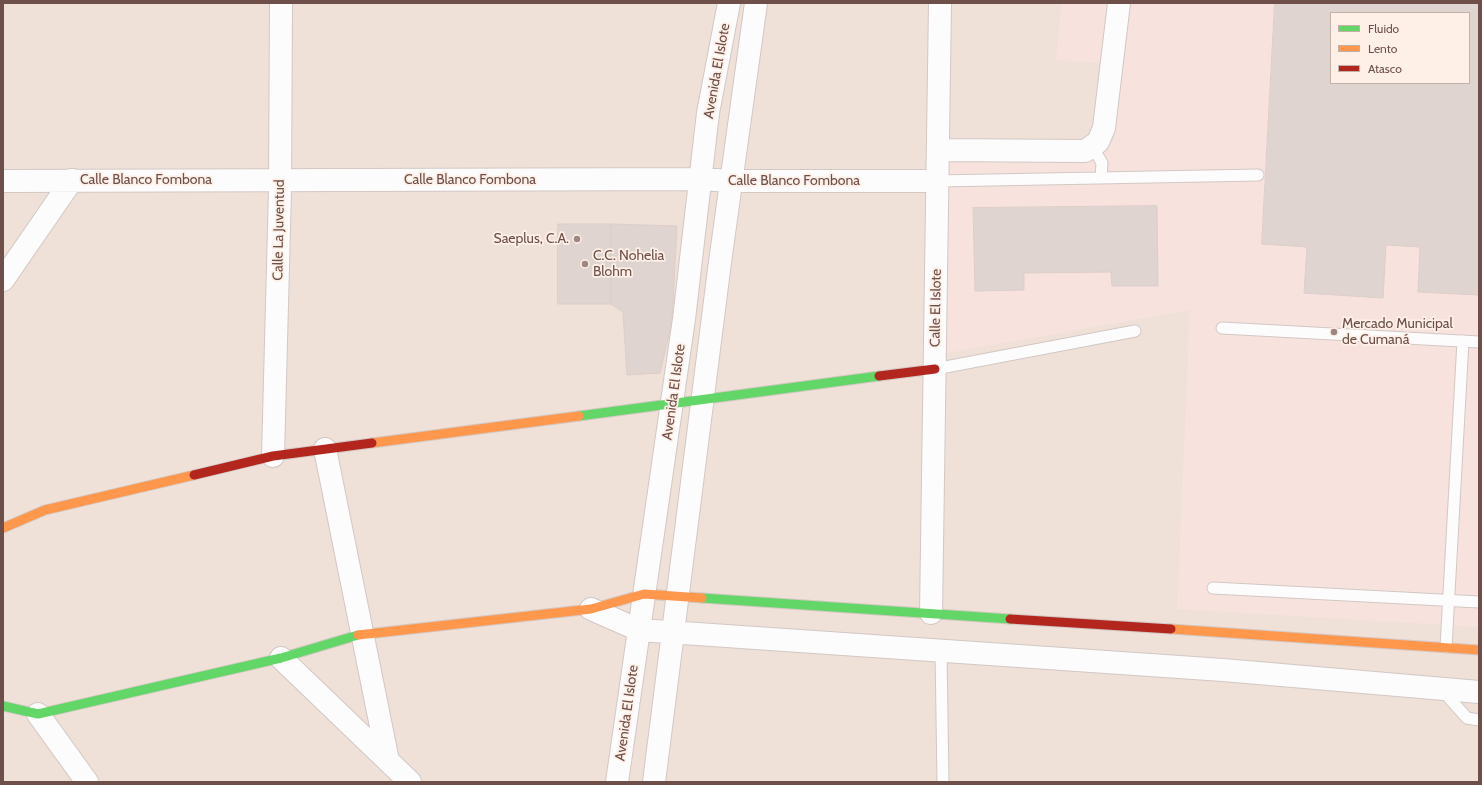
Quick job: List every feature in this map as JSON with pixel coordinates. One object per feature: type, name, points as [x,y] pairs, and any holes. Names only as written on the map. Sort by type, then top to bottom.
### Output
[{"type":"street","name":"Calle La Juventud","points":[[273,456],[280,179],[281,3]]},
{"type":"street","name":"Avenida El Islote","points":[[617,782],[684,319],[708,113],[729,3]]},
{"type":"street","name":"Avenida El Islote","points":[[654,782],[702,399],[756,3]]},
{"type":"street","name":"Calle El Islote","points":[[932,613],[940,3]]},
{"type":"street","points":[[938,150],[1085,151],[1098,142],[1104,128],[1119,3]]},
{"type":"street","name":"Calle Blanco Fombona","points":[[3,181],[280,179],[700,179],[731,181],[937,181]]},
{"type":"street","points":[[3,280],[72,180]]},
{"type":"street","points":[[3,528],[45,510],[273,456],[672,402],[935,369]]},
{"type":"street","points":[[325,449],[388,760]]},
{"type":"street","points":[[3,706],[38,714],[282,658],[363,633],[591,609],[644,594],[1479,650]]},
{"type":"street","points":[[591,609],[639,630],[1223,670],[1479,692]]},
{"type":"street","points":[[282,658],[410,782]]},
{"type":"street","points":[[38,714],[87,782]]},
{"type":"lane","points":[[1092,146],[1102,163],[1101,178]]},
{"type":"lane","points":[[937,181],[1258,175]]},
{"type":"lane","points":[[1222,328],[1479,342]]},
{"type":"lane","points":[[935,369],[1135,331]]},
{"type":"lane","points":[[1446,647],[1463,341]]},
{"type":"lane","points":[[1213,588],[1479,602]]},
{"type":"lane","points":[[942,651],[944,782]]},
{"type":"lane","points":[[1441,689],[1467,718],[1479,720]]},
{"type":"shaded area","points":[[3,3],[1479,3],[1479,782],[3,782]]},
{"type":"shaded area","name":"Mercado Municipal de Cumaná","points":[[1062,3],[1479,3],[1479,627],[1177,609],[1190,310],[941,354],[943,160],[1085,160],[1105,151],[1113,141],[1123,64],[1056,60]]},
{"type":"building","points":[[1275,3],[1479,3],[1479,295],[1418,292],[1420,247],[1386,245],[1383,298],[1304,293],[1307,247],[1262,244]]},
{"type":"building","points":[[1157,206],[1158,286],[1112,286],[1111,272],[1024,273],[1024,290],[975,291],[973,208]]},
{"type":"building","name":"C.C. Nohelia Blohm","points":[[558,224],[611,224],[611,304],[558,304]]},
{"type":"building","points":[[611,224],[677,226],[672,322],[660,373],[627,375],[623,312],[611,304]]},
{"type":"traffic: fast","points":[[579,416],[879,376]]},
{"type":"traffic: fast","points":[[702,598],[1010,619]]},
{"type":"traffic: fast","points":[[3,706],[38,714],[281,658],[358,635]]},
{"type":"traffic: slow","points":[[372,443],[579,416]]},
{"type":"traffic: slow","points":[[3,528],[45,510],[194,475]]},
{"type":"traffic: slow","points":[[358,635],[591,609],[644,594],[702,598]]},
{"type":"traffic: slow","points":[[1171,629],[1479,650]]},
{"type":"traffic: jam","points":[[879,376],[935,369]]},
{"type":"traffic: jam","points":[[194,475],[273,456],[372,443]]},
{"type":"traffic: jam","points":[[1010,619],[1171,629]]},
{"type":"place","name":"Saeplus, C.A.","points":[[577,239]]},
{"type":"place","name":"C.C. Nohelia Blohm","points":[[585,264]]},
{"type":"place","name":"Mercado Municipal de Cumaná","points":[[1334,332]]}]
